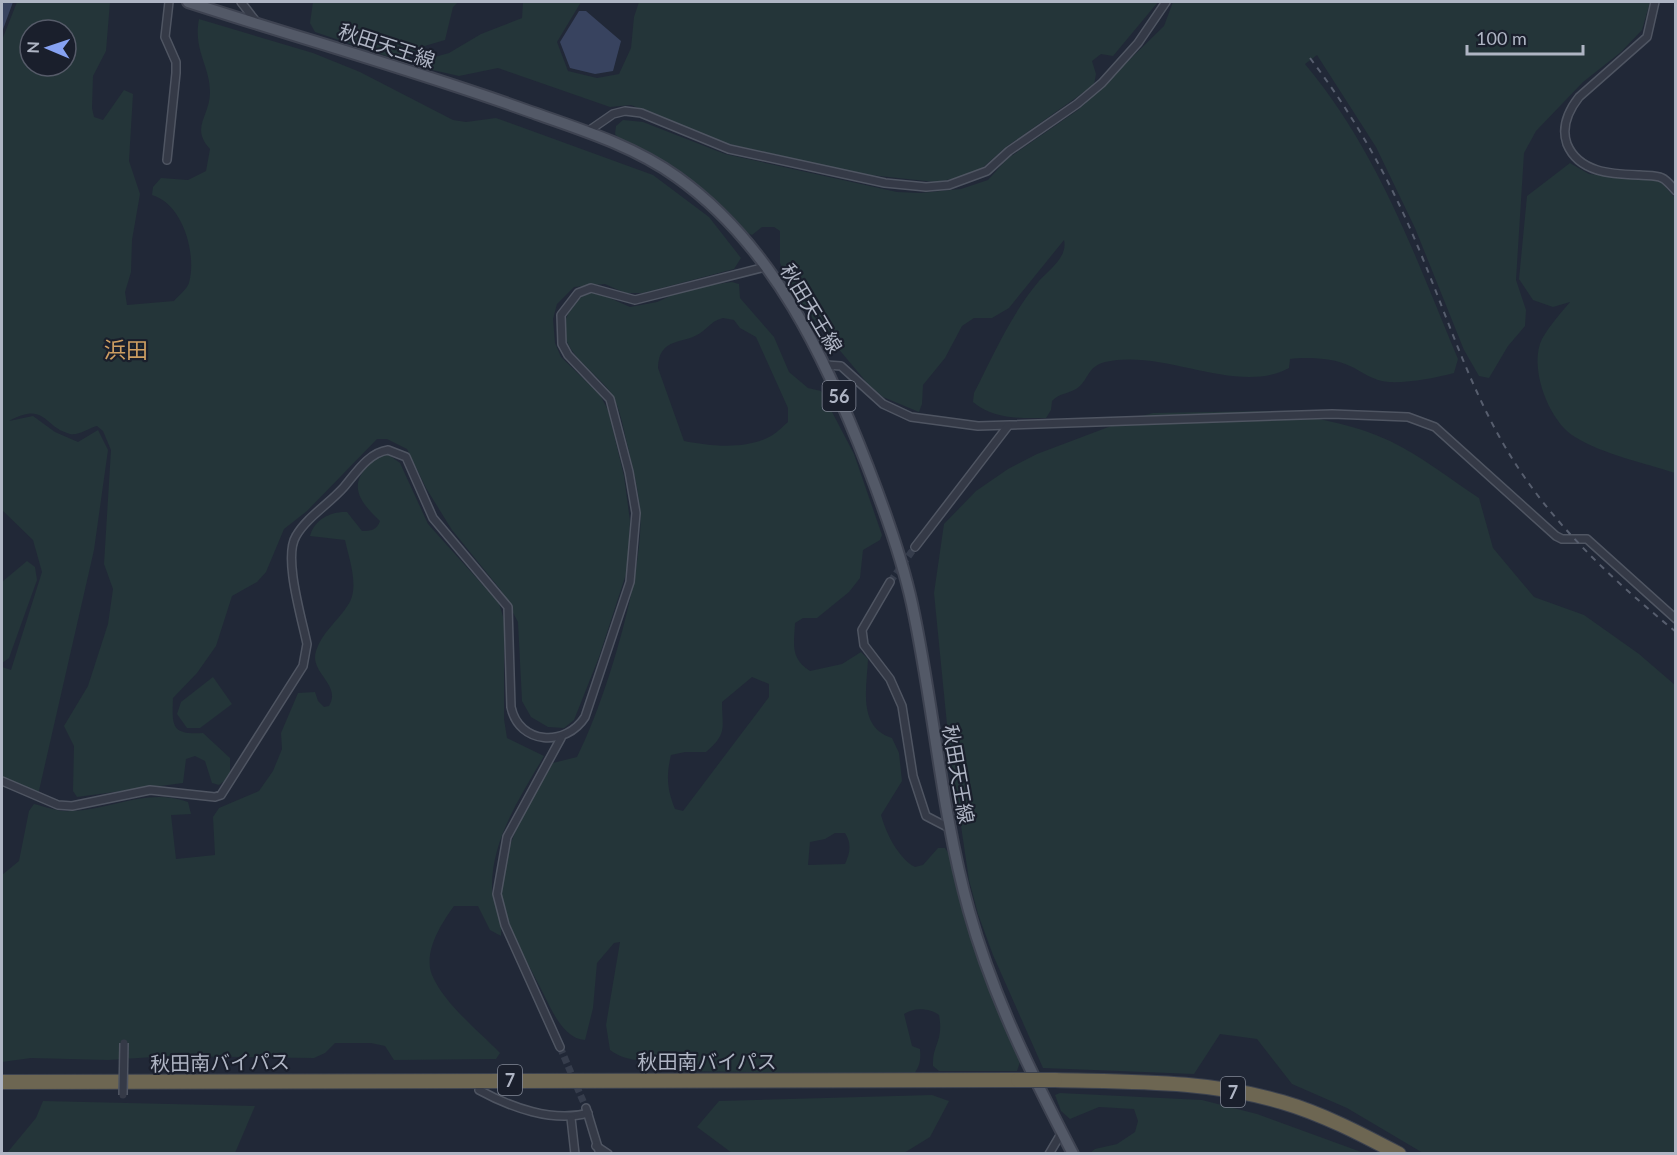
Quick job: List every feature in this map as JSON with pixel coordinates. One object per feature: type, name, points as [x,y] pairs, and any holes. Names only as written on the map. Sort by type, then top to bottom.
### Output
[{"type":"highway","name":"秋田南バイパス","points":[[2,1082],[1055,1080],[1174,1083],[1271,1100],[1327,1118],[1399,1154]]},
{"type":"main road","name":"秋田天王線","points":[[188,2],[345,50],[587,132],[677,177],[727,222],[765,267],[797,312],[826,365],[881,502],[912,602],[951,830],[970,914],[1013,1035],[1073,1154]]},
{"type":"street","points":[[167,160],[176,73],[176,62],[165,37],[169,2]]},
{"type":"street","points":[[241,2],[259,25]]},
{"type":"street","points":[[587,132],[613,114],[625,111],[641,113],[729,149],[885,183],[927,187],[949,185],[987,171],[1009,151],[1077,104],[1102,82],[1138,43],[1166,2]]},
{"type":"street","points":[[1655,2],[1647,37],[1579,97],[1570,108],[1564,132],[1568,146],[1578,159],[1591,168],[1606,173],[1663,178],[1676,191]]},
{"type":"street","points":[[560,1047],[505,925],[497,894],[507,837],[561,738],[572,732],[585,717],[626,597],[634,556],[636,513],[629,472],[610,399],[574,362],[562,344],[561,315],[578,293],[591,288],[635,300],[765,267]]},
{"type":"street","points":[[826,365],[841,366],[883,404],[911,417],[978,426],[1088,420],[1332,414],[1408,417],[1435,427],[1556,536],[1562,539],[1587,539],[1608,561],[1676,619]]},
{"type":"street","points":[[915,547],[1008,426]]},
{"type":"street","points":[[2,781],[58,805],[72,806],[150,790],[212,797],[221,795],[290,689],[307,657],[307,644],[291,560],[293,541],[305,525],[331,501],[371,456],[388,450],[406,457],[433,518],[508,607],[511,707],[516,721],[532,735],[561,738]]},
{"type":"street","points":[[890,582],[862,630],[864,645],[890,679],[902,706],[913,776],[926,816],[951,830]]},
{"type":"street","points":[[123,1095],[124,1043]]},
{"type":"street","points":[[478,1090],[539,1113],[571,1118],[587,1110],[598,1150],[608,1154]]},
{"type":"street","points":[[571,1118],[575,1154]]},
{"type":"street","points":[[1049,1154],[1062,1132]]},
{"type":"shaded area","points":[[17,2],[110,2],[106,51],[93,76],[92,108],[94,117],[103,120],[124,90],[133,94],[129,161],[140,194],[132,240],[131,272],[125,292],[127,305],[174,301],[189,283],[191,258],[185,231],[172,208],[163,200],[152,195],[153,187],[161,178],[188,180],[206,171],[210,149],[204,141],[201,128],[210,92],[198,40],[199,19],[313,53],[360,72],[453,120],[466,122],[496,118],[653,175],[709,217],[741,258],[734,269],[643,293],[625,293],[605,284],[574,287],[557,304],[553,319],[555,343],[561,357],[600,395],[608,410],[624,476],[630,521],[628,568],[599,657],[574,720],[564,728],[548,727],[531,717],[522,701],[518,622],[500,589],[452,530],[426,488],[407,449],[387,439],[377,439],[307,511],[284,529],[266,572],[257,582],[232,596],[216,646],[197,673],[173,698],[173,716],[176,727],[185,732],[203,733],[230,758],[230,777],[219,785],[212,783],[205,761],[195,756],[186,759],[183,783],[77,797],[73,791],[74,746],[64,726],[88,686],[108,624],[113,589],[104,564],[111,450],[103,431],[97,426],[80,433],[70,434],[61,431],[37,414],[30,414],[9,421],[33,416],[55,432],[78,442],[98,430],[108,450],[94,550],[38,795],[2,781],[2,667],[11,670],[42,572],[33,540],[3,511],[2,40]]},
{"type":"shaded area","points":[[313,2],[458,2],[453,7],[445,40],[418,48],[404,62],[315,32],[310,23]]},
{"type":"shaded area","points":[[523,2],[581,2],[557,42],[568,71],[597,78],[619,74],[631,48],[634,17],[639,2],[1158,2],[1113,56],[1101,54],[1092,61],[1096,74],[1094,85],[1006,147],[981,169],[963,177],[935,182],[861,174],[725,143],[631,105],[610,107],[498,68],[459,76],[428,69],[424,60],[449,53],[481,34],[522,18]]},
{"type":"shaded area","points":[[1173,2],[1650,2],[1642,30],[1621,52],[1583,82],[1536,131],[1524,153],[1516,280],[1526,310],[1525,326],[1508,346],[1489,378],[1479,376],[1464,350],[1415,228],[1376,147],[1317,55],[1305,64],[1354,133],[1393,206],[1458,359],[1454,373],[1422,380],[1389,382],[1373,378],[1336,361],[1305,358],[1290,359],[1289,368],[1269,375],[1247,377],[1128,359],[1105,362],[1094,367],[1080,386],[1052,401],[1051,410],[1046,418],[1008,417],[981,408],[973,402],[974,393],[1020,307],[1060,258],[1064,240],[1009,308],[992,318],[974,318],[962,326],[945,358],[923,385],[919,412],[883,397],[868,384],[805,309],[780,263],[780,231],[774,227],[762,227],[752,235],[746,232],[689,180],[622,141],[615,134],[616,126],[623,120],[643,122],[725,154],[897,192],[921,193],[961,189],[988,180],[1007,159],[1078,110],[1164,26]]},
{"type":"shaded area","points":[[1570,163],[1589,174],[1660,181],[1676,199],[1675,473],[1611,453],[1575,437],[1557,419],[1544,393],[1539,378],[1538,351],[1545,334],[1570,302],[1553,307],[1533,300],[1519,279],[1527,196]]},
{"type":"shaded area","points":[[732,282],[739,284],[740,298],[774,337],[789,372],[808,388],[821,391],[854,454],[882,535],[880,540],[863,550],[860,578],[849,592],[817,618],[803,618],[795,623],[796,656],[810,671],[842,664],[861,652],[868,659],[866,705],[869,716],[873,725],[881,733],[892,738],[899,753],[902,781],[881,815],[883,822],[898,851],[915,867],[923,865],[938,848],[945,848],[950,856],[963,909],[980,961],[1020,1062],[1017,1071],[939,1071],[933,1066],[933,1059],[940,1031],[939,1015],[922,1009],[904,1014],[912,1046],[920,1049],[920,1062],[914,1074],[673,1071],[658,1063],[626,1058],[610,1050],[606,1025],[620,942],[614,943],[597,963],[593,1008],[585,1040],[571,1035],[560,1023],[510,927],[502,898],[502,878],[506,857],[513,837],[533,797],[553,763],[577,757],[588,733],[611,671],[621,636],[630,601],[640,537],[637,490],[617,406],[608,389],[569,346],[564,325],[575,302],[594,291],[630,307],[657,302],[688,288]],"holes":[[[723,318],[734,320],[740,328],[756,337],[788,408],[788,422],[772,436],[749,444],[716,445],[684,441],[658,368],[659,358],[668,346],[696,336]],[[752,677],[769,684],[769,697],[683,811],[675,809],[668,782],[671,755],[706,752],[718,740],[723,724],[722,702]],[[835,833],[845,833],[850,849],[845,864],[808,865],[810,842],[825,839]]]},
{"type":"shaded area","points":[[1269,411],[1316,418],[1376,435],[1402,447],[1435,468],[1479,498],[1493,548],[1534,597],[1584,615],[1639,654],[1675,685],[1675,1153],[1423,1153],[1347,1108],[1292,1084],[1257,1039],[1220,1034],[1194,1074],[1043,1068],[993,955],[969,880],[949,745],[934,593],[944,524],[976,491],[1008,469],[1037,454],[1127,420],[1153,413]]},
{"type":"shaded area","points":[[379,455],[389,455],[400,463],[428,524],[499,603],[504,620],[504,719],[507,738],[544,756],[509,818],[497,851],[492,886],[501,936],[490,930],[478,906],[454,906],[439,930],[430,957],[432,975],[445,997],[500,1053],[496,1059],[394,1060],[385,1046],[371,1043],[335,1043],[325,1053],[314,1058],[169,1056],[108,1060],[31,1058],[2,1062],[2,875],[19,861],[29,811],[34,804],[71,811],[144,798],[173,798],[188,802],[191,814],[171,815],[176,859],[215,855],[213,817],[219,808],[259,791],[273,771],[282,749],[281,733],[298,693],[315,692],[318,701],[324,707],[329,706],[332,698],[331,691],[317,666],[316,651],[326,632],[348,605],[353,590],[352,573],[345,540],[310,536],[315,525],[324,517],[341,512],[347,512],[362,531],[371,530],[377,526],[380,521],[364,503],[358,488],[363,472]]},
{"type":"shaded area","points":[[27,561],[35,567],[37,580],[9,658],[2,663],[2,582]]},
{"type":"shaded area","points":[[213,677],[232,704],[200,728],[187,728],[177,714],[181,702]]},
{"type":"shaded area","points":[[1060,1093],[1202,1100],[1257,1114],[1364,1153],[1090,1153],[1095,1149],[1117,1144],[1135,1132],[1138,1121],[1134,1109],[1099,1107],[1070,1119],[1061,1111],[1055,1095]]},
{"type":"shaded area","points":[[932,1095],[949,1101],[930,1137],[904,1153],[732,1153],[697,1127],[719,1101]]},
{"type":"shaded area","points":[[43,1101],[255,1106],[235,1153],[7,1153],[36,1118]]},
{"type":"water","points":[[2,2],[13,2],[2,32]]},
{"type":"water","points":[[579,11],[586,11],[621,41],[613,71],[595,74],[570,68],[560,42]]},
{"type":"tunnel","points":[[890,582],[915,547]]},
{"type":"tunnel","points":[[560,1047],[586,1108]]},
{"type":"railway","points":[[1310,58],[1356,125],[1396,197],[1477,391],[1517,467],[1536,494],[1579,544],[1676,632]]},
{"type":"district","name":"浜田","points":[[126,349]]}]
